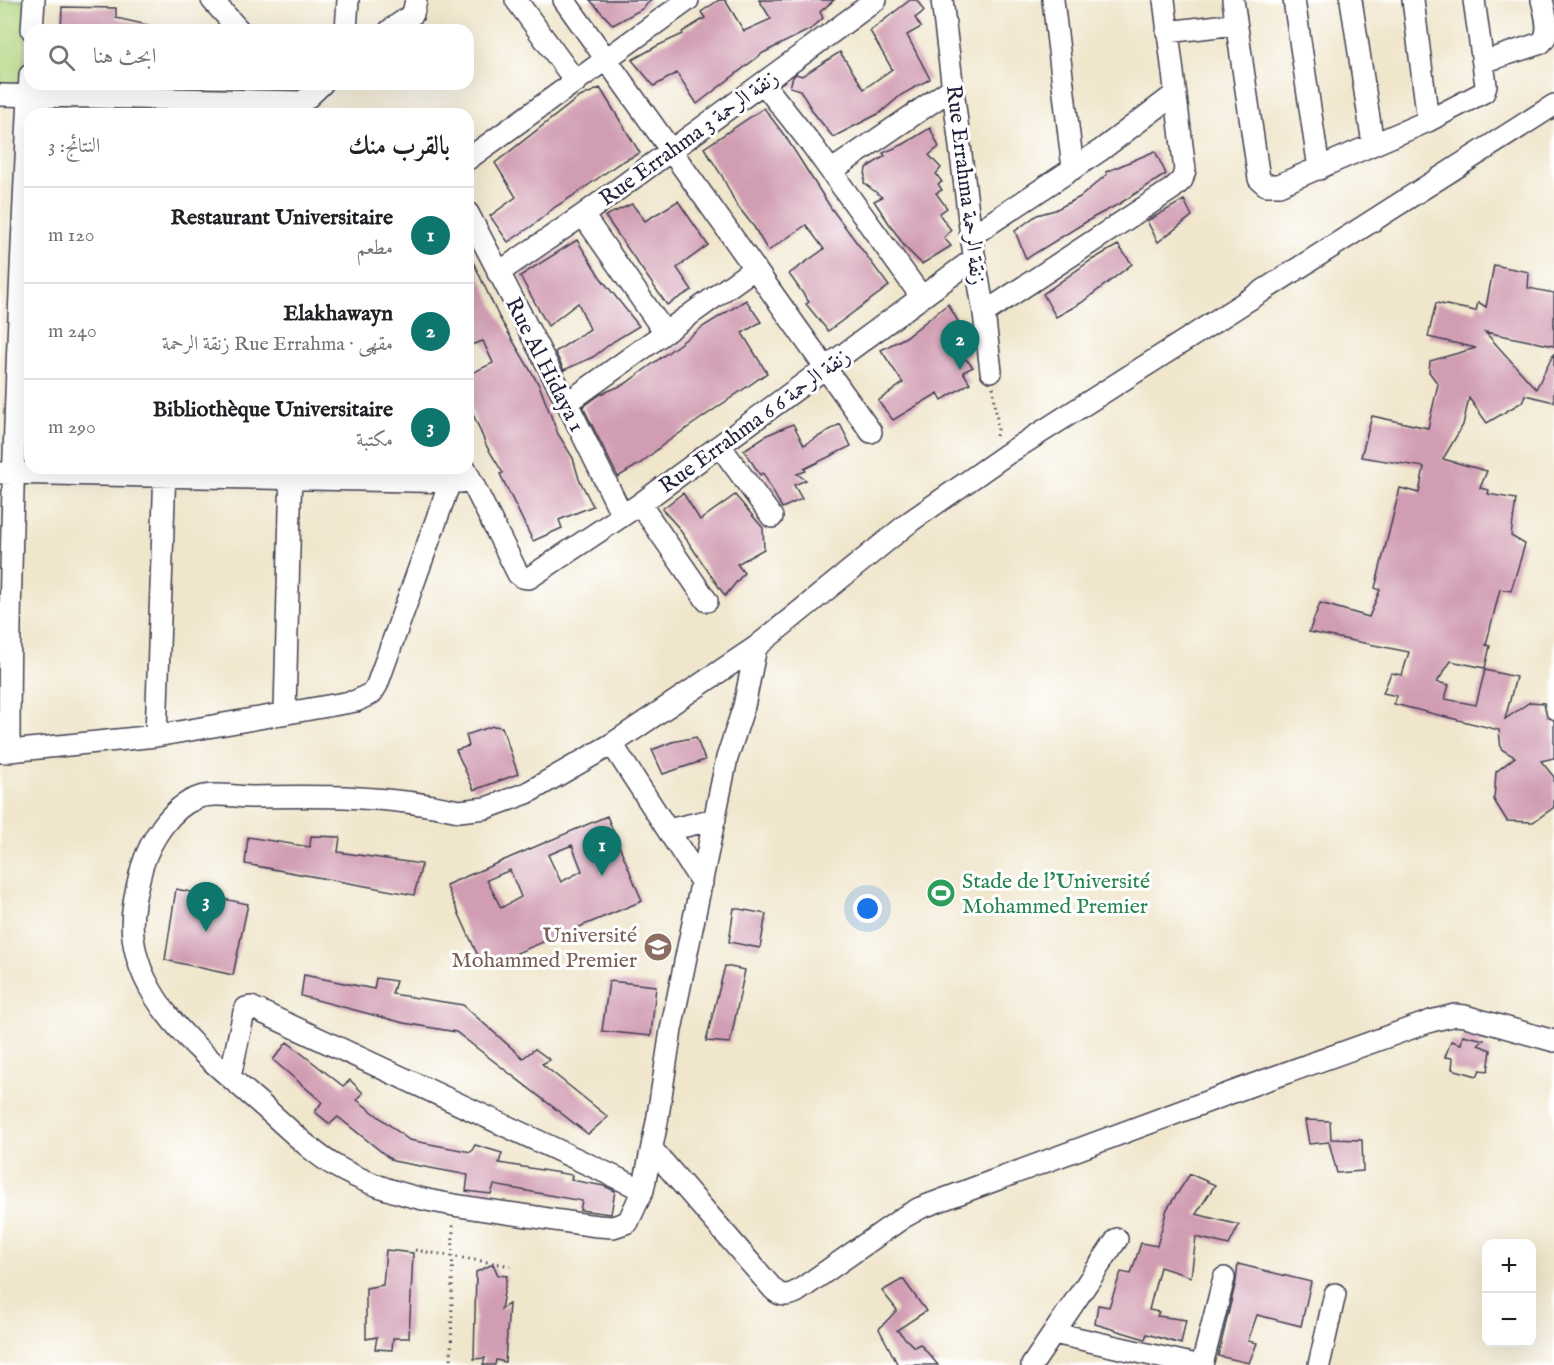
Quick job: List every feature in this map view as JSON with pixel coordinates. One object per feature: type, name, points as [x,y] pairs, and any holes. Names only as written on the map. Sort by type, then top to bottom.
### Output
[{"type":"street","points":[[32,24],[34,0]]},
{"type":"street","points":[[212,0],[234,24]]},
{"type":"street","points":[[346,24],[348,0]]},
{"type":"street","points":[[398,24],[412,14],[416,0]]},
{"type":"street","points":[[516,0],[576,82]]},
{"type":"street","points":[[564,0],[871,432]]},
{"type":"street","points":[[474,155],[688,0]]},
{"type":"street","name":"Rue Errahma 3 زنقة الرحمة","points":[[498,273],[583,215],[876,0]]},
{"type":"street","name":"Rue Errahma زنقة الرحمة","points":[[942,0],[971,236],[991,371]]},
{"type":"street","points":[[1053,0],[1073,169]]},
{"type":"street","points":[[984,313],[1182,180],[1185,170],[1164,0]]},
{"type":"street","points":[[1233,0],[1259,179],[1266,185],[1279,185],[1319,169],[1428,121],[1484,92],[1486,85],[1474,0]]},
{"type":"street","points":[[1294,0],[1319,169]]},
{"type":"street","points":[[1351,0],[1373,144]]},
{"type":"street","points":[[1413,0],[1428,121]]},
{"type":"street","points":[[1483,62],[1541,43],[1545,39],[1547,31],[1542,0]]},
{"type":"street","points":[[1167,32],[1236,24]]},
{"type":"street","points":[[763,83],[831,171],[921,296]]},
{"type":"street","points":[[0,95],[24,87]]},
{"type":"street","points":[[831,171],[954,87]]},
{"type":"street","points":[[28,108],[29,90]]},
{"type":"street","points":[[62,90],[176,107],[307,108]]},
{"type":"street","points":[[292,90],[307,108]]},
{"type":"street","points":[[307,108],[318,90]]},
{"type":"street","points":[[971,236],[1135,126],[1175,94]]},
{"type":"street","points":[[756,646],[750,682],[727,758],[671,1030],[643,1190],[628,1222],[613,1227],[454,1206],[381,1188],[335,1166],[230,1077],[188,1039],[167,1016],[136,954],[132,924],[139,880],[153,840],[162,826],[188,802],[206,796],[307,795],[378,798],[472,811],[501,804],[527,793],[612,744],[756,646],[911,521],[1006,454],[1554,105]]},
{"type":"street","points":[[24,173],[7,473],[5,752],[156,736],[356,701],[375,690],[462,477],[334,474]]},
{"type":"street","points":[[583,215],[665,333]]},
{"type":"street","name":"Rue Al Hidaya 1","points":[[474,225],[567,403],[622,515]]},
{"type":"street","name":"Rue Errahma 6 6 زنقة الرحمة","points":[[462,477],[518,574],[529,578],[640,504],[975,258]]},
{"type":"street","points":[[567,403],[755,268]]},
{"type":"street","points":[[720,446],[772,517]]},
{"type":"street","points":[[7,473],[24,473]]},
{"type":"street","points":[[156,736],[165,474]]},
{"type":"street","points":[[285,712],[291,474]]},
{"type":"street","points":[[640,504],[707,601]]},
{"type":"street","points":[[612,744],[702,883]]},
{"type":"street","points":[[668,830],[715,819]]},
{"type":"street","points":[[230,1077],[244,1012],[246,1008],[251,1007],[643,1190]]},
{"type":"street","points":[[652,1149],[776,1292],[788,1296],[920,1208],[1431,1021],[1455,1015],[1466,1016],[1554,1041]]},
{"type":"street","points":[[1032,1365],[1118,1239]]},
{"type":"street","points":[[1202,1365],[1224,1278]]},
{"type":"street","points":[[1319,1365],[1335,1294]]},
{"type":"street","points":[[1054,1333],[1196,1365]]},
{"type":"path","points":[[991,371],[998,429],[996,436]]},
{"type":"path","points":[[451,1365],[454,1206]]},
{"type":"path","points":[[415,1250],[511,1266]]},
{"type":"green space","points":[[0,0],[28,0],[27,24],[24,24],[23,90],[0,89]]},
{"type":"building","points":[[590,0],[651,0],[642,9],[613,25]]},
{"type":"building","points":[[719,0],[725,0],[744,31],[771,19],[759,0],[834,0],[820,12],[823,18],[811,29],[763,53],[697,104],[677,73],[654,86],[632,60],[683,34],[682,32],[705,18],[701,12]]},
{"type":"building","points":[[910,0],[917,0],[924,11],[915,18],[921,27],[907,35],[930,79],[901,95],[880,113],[833,137],[813,112],[800,90],[790,87],[793,77],[796,74],[802,76],[840,52],[864,89],[892,69],[870,31]]},
{"type":"building","points":[[62,7],[116,8],[116,18],[143,24],[61,24]]},
{"type":"building","points":[[600,88],[640,153],[618,164],[508,242],[490,216],[516,197],[495,163],[578,98]]},
{"type":"building","points":[[764,108],[787,139],[831,208],[889,286],[828,331],[806,304],[809,302],[789,274],[824,249],[806,225],[768,251],[754,227],[736,204],[704,148]]},
{"type":"building","points":[[930,128],[939,147],[929,155],[941,168],[936,174],[942,182],[938,184],[942,190],[936,193],[947,208],[939,214],[951,230],[944,238],[951,246],[922,264],[905,247],[874,201],[882,197],[864,183],[866,168],[885,156],[883,153],[904,144]]},
{"type":"building","points":[[1155,151],[1166,174],[1026,259],[1015,231],[1037,215],[1055,210],[1080,197],[1107,174],[1106,172]]},
{"type":"building","points":[[1184,200],[1192,216],[1158,242],[1147,221]]},
{"type":"building","points":[[678,201],[708,245],[677,268],[692,290],[667,305],[605,216],[632,204],[645,221]]},
{"type":"building","points":[[577,240],[600,277],[639,326],[593,357],[564,370],[555,352],[590,329],[578,303],[548,326],[520,276]]},
{"type":"building","points":[[1118,245],[1132,264],[1081,303],[1056,317],[1043,294],[1090,261]]},
{"type":"building","points":[[474,264],[499,317],[539,385],[558,434],[573,458],[579,479],[593,506],[559,520],[562,528],[533,541],[500,474],[503,473],[487,447],[474,416],[474,372],[493,363],[483,341],[474,344]]},
{"type":"building","points":[[1494,265],[1529,272],[1528,288],[1554,293],[1554,346],[1485,332],[1536,389],[1554,353],[1554,402],[1525,395],[1522,402],[1487,423],[1469,398],[1463,425],[1443,459],[1487,471],[1480,488],[1489,490],[1488,494],[1516,499],[1511,536],[1525,544],[1511,591],[1500,589],[1486,645],[1490,646],[1485,668],[1451,661],[1437,682],[1449,685],[1445,699],[1476,705],[1485,670],[1516,677],[1505,719],[1530,702],[1544,703],[1547,717],[1554,720],[1554,758],[1541,761],[1554,777],[1554,805],[1533,822],[1507,821],[1494,800],[1496,772],[1515,757],[1501,749],[1499,730],[1394,704],[1397,696],[1383,693],[1391,673],[1402,675],[1409,652],[1309,632],[1320,603],[1369,617],[1380,590],[1375,588],[1400,488],[1419,493],[1424,467],[1361,457],[1372,416],[1428,428],[1438,384],[1429,372],[1430,361],[1476,348],[1428,337],[1436,303],[1476,311],[1478,302],[1486,307]]},
{"type":"building","points":[[746,300],[761,322],[742,333],[767,373],[618,477],[583,407],[601,394],[625,384],[704,326]]},
{"type":"building","points":[[948,304],[962,328],[949,336],[969,353],[964,357],[973,367],[963,372],[970,383],[942,400],[938,393],[893,420],[878,401],[903,383],[881,350],[906,337]]},
{"type":"building","points":[[793,424],[804,445],[840,424],[851,446],[797,474],[806,480],[794,485],[802,499],[782,508],[763,473],[760,475],[744,450],[767,435]]},
{"type":"building","points":[[683,493],[700,520],[735,495],[763,528],[764,549],[737,564],[744,573],[725,596],[678,527],[662,509]]},
{"type":"building","points":[[493,726],[502,727],[518,774],[474,790],[456,750],[469,746],[466,735]]},
{"type":"building","points":[[696,737],[705,760],[663,774],[652,750],[672,742]]},
{"type":"building","points":[[607,816],[642,901],[483,967],[446,885]],"holes":[[[572,845],[582,871],[561,882],[548,855]],[[510,870],[521,897],[501,908],[487,880]]]},
{"type":"building","points":[[311,836],[340,837],[338,852],[422,864],[414,895],[245,864],[248,837],[310,847]]},
{"type":"building","points":[[176,889],[248,904],[233,975],[165,960]]},
{"type":"building","points":[[734,908],[766,914],[760,948],[729,942]]},
{"type":"building","points":[[725,966],[745,970],[730,1043],[706,1041]]},
{"type":"building","points":[[304,975],[374,989],[376,978],[396,981],[392,994],[463,1005],[523,1058],[535,1049],[550,1060],[542,1064],[608,1117],[588,1134],[456,1032],[404,1023],[301,996]]},
{"type":"building","points":[[609,981],[656,986],[651,1036],[602,1031]]},
{"type":"building","points":[[1463,1035],[1484,1040],[1478,1045],[1491,1050],[1488,1071],[1480,1070],[1477,1076],[1452,1069],[1453,1058],[1445,1057],[1451,1041],[1461,1044]]},
{"type":"building","points":[[287,1042],[343,1086],[350,1080],[363,1093],[357,1100],[409,1140],[471,1152],[475,1145],[502,1153],[499,1163],[572,1175],[571,1180],[604,1186],[615,1191],[611,1214],[580,1210],[582,1201],[494,1185],[491,1194],[466,1191],[468,1175],[393,1161],[338,1117],[330,1124],[315,1112],[322,1102],[273,1060]]},
{"type":"building","points":[[1305,1120],[1330,1121],[1331,1139],[1362,1140],[1363,1171],[1337,1173],[1329,1142],[1309,1144]]},
{"type":"building","points":[[1190,1174],[1215,1185],[1196,1214],[1239,1225],[1229,1245],[1196,1237],[1191,1277],[1160,1267],[1149,1310],[1159,1312],[1157,1316],[1186,1320],[1181,1344],[1147,1334],[1145,1339],[1095,1324],[1098,1305],[1109,1307],[1121,1272],[1131,1274],[1141,1243],[1157,1246],[1167,1209]]},
{"type":"building","points":[[386,1250],[413,1253],[409,1338],[393,1338],[392,1350],[375,1349],[377,1337],[366,1339],[366,1288],[383,1285]]},
{"type":"building","points":[[493,1264],[498,1275],[507,1276],[501,1309],[509,1304],[505,1362],[496,1360],[495,1365],[483,1365],[485,1358],[474,1359],[476,1272]]},
{"type":"building","points":[[1238,1264],[1311,1282],[1301,1326],[1257,1315],[1248,1341],[1257,1343],[1249,1363],[1218,1356]]},
{"type":"building","points":[[903,1279],[926,1311],[897,1330],[914,1347],[920,1344],[938,1365],[898,1365],[879,1329],[897,1310],[882,1291]]},
{"type":"place","name":"Elakhawayn","points":[[960,370]]},
{"type":"place","name":"Restaurant Universitaire","points":[[602,876]]},
{"type":"place","name":"Stade de l'Université Mohammed Premier","points":[[941,893]]},
{"type":"place","name":"Bibliothèque Universitaire","points":[[206,932]]},
{"type":"place","name":"Université Mohammed Premier","points":[[658,947]]}]
